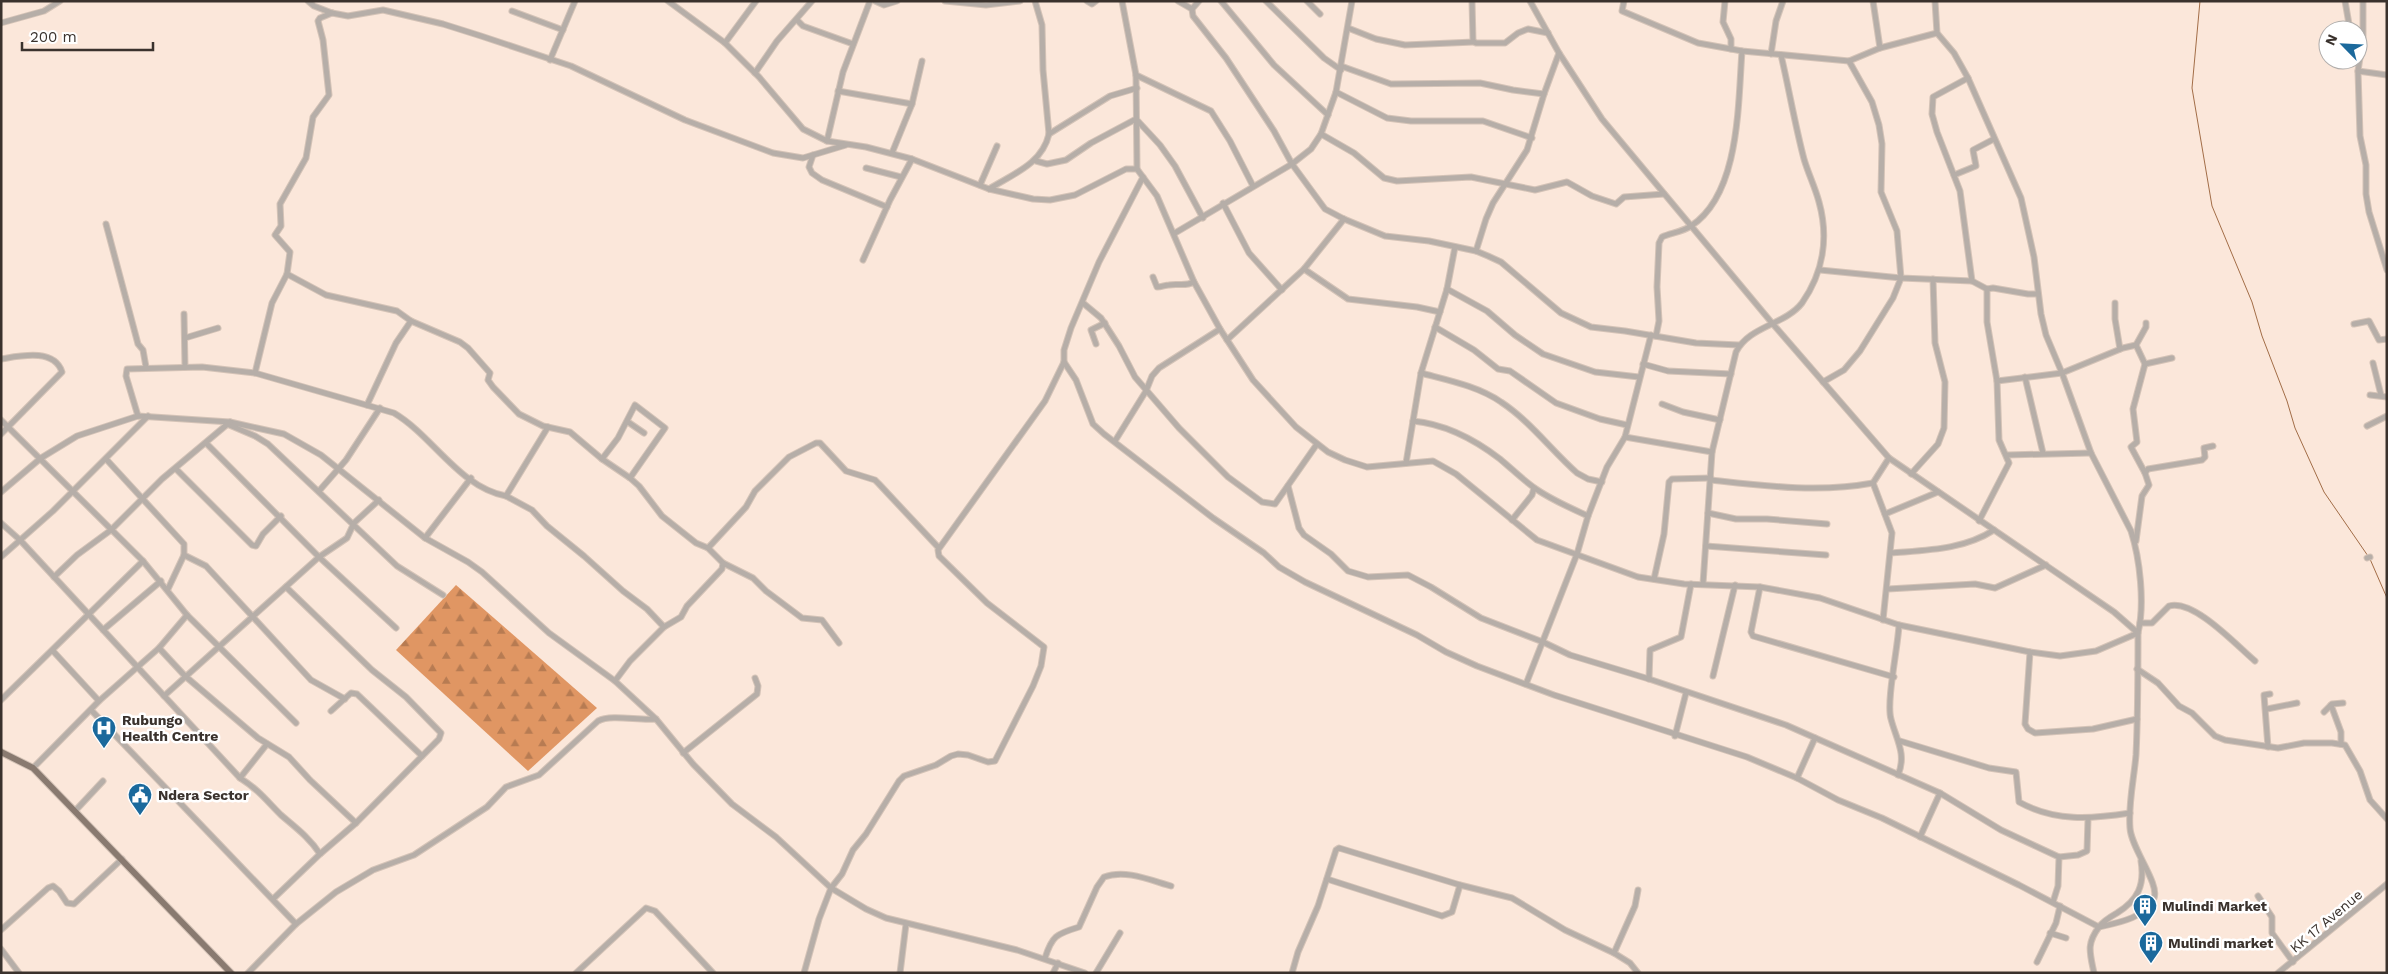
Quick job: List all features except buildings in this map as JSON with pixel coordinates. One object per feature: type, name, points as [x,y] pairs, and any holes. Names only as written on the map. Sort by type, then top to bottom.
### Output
[{"type":"main road","points":[[1,752],[33,768],[231,973]]},
{"type":"street","points":[[1,23],[44,11],[60,1]]},
{"type":"street","points":[[308,1],[314,6],[332,14],[348,16],[383,10],[443,24],[550,60],[609,83],[685,120],[753,146],[793,157],[803,158],[846,145]]},
{"type":"street","points":[[550,60],[575,1]]},
{"type":"street","points":[[668,1],[725,43],[755,73],[802,128],[827,140],[892,153],[980,185],[1033,200],[1064,199],[1095,186],[1114,174],[1137,169]]},
{"type":"street","points":[[725,43],[756,1]]},
{"type":"street","points":[[755,73],[777,41],[812,1]]},
{"type":"street","points":[[876,1],[884,5],[897,1]]},
{"type":"street","points":[[945,1],[986,5],[1020,1]]},
{"type":"street","points":[[989,188],[1036,160],[1044,151],[1049,134],[1042,70],[1042,25],[1035,1]]},
{"type":"street","points":[[1087,1],[1092,4],[1096,1]]},
{"type":"street","points":[[1122,1],[1136,75],[1137,169],[1157,196],[1194,282],[1220,329],[1253,380],[1296,427],[1317,444],[1356,465],[1378,467],[1433,461],[1442,465],[1537,540],[1638,577],[1691,584],[1760,587],[1820,598],[1899,625],[2030,652],[2060,656],[2082,654],[2138,634]]},
{"type":"street","points":[[1178,1],[1192,9]]},
{"type":"street","points":[[1199,1],[1192,9],[1193,16],[1226,58],[1274,131],[1292,164],[1322,206],[1344,219],[1385,236],[1455,246],[1476,251],[1501,262],[1539,296],[1571,319],[1591,328],[1653,335],[1696,343],[1739,345],[1772,322],[1788,317],[1800,305],[1817,279],[1820,270],[1824,242],[1820,204],[1805,160],[1781,55]]},
{"type":"street","points":[[1221,1],[1279,71],[1328,116]]},
{"type":"street","points":[[1266,1],[1324,58],[1341,68],[1391,84],[1480,83],[1544,94]]},
{"type":"street","points":[[1307,1],[1320,14]]},
{"type":"street","points":[[1174,233],[1203,218],[1223,203],[1292,164],[1311,148],[1321,134],[1336,92],[1352,1]]},
{"type":"street","points":[[1472,1],[1474,42]]},
{"type":"street","points":[[1530,1],[1559,53],[1602,119],[1889,458],[2114,612],[2138,634]]},
{"type":"street","points":[[1624,1],[1621,8],[1623,12],[1689,41],[1731,50],[1770,54],[1849,61],[1880,48],[1937,33]]},
{"type":"street","points":[[1725,1],[1724,26],[1731,39],[1731,50]]},
{"type":"street","points":[[1770,54],[1776,21],[1783,1]]},
{"type":"street","points":[[1873,1],[1880,48]]},
{"type":"street","points":[[1064,362],[1076,380],[1093,424],[1213,518],[1264,553],[1279,566],[1305,582],[1417,635],[1446,652],[1526,684],[1675,736],[1747,757],[1797,778],[1838,800],[1920,837],[2053,902],[2098,927],[2122,922],[2141,912],[2154,898],[2155,889],[2133,844],[2130,827],[2137,719],[2138,634],[2142,608],[2135,544],[2131,531],[2091,454],[2062,373],[2046,335],[2038,294],[2034,257],[2021,198],[1968,78],[1954,53],[1937,33],[1935,1]]},
{"type":"street","points":[[2345,1],[2348,20]]},
{"type":"street","points":[[2363,1],[2363,20]]},
{"type":"street","points":[[827,140],[838,91],[869,2]]},
{"type":"street","points":[[512,11],[563,30]]},
{"type":"street","points":[[255,373],[272,303],[287,274],[290,252],[275,235],[281,226],[279,209],[306,158],[313,117],[329,95],[324,40],[318,21],[320,18],[332,14]]},
{"type":"street","points":[[797,20],[803,26],[854,44]]},
{"type":"street","points":[[1348,28],[1376,39],[1404,44],[1506,42],[1518,32],[1528,29],[1548,33]]},
{"type":"street","points":[[1526,684],[1576,554],[1588,516],[1612,458],[1625,437],[1639,377],[1659,321],[1657,287],[1659,243],[1662,237],[1692,226],[1719,195],[1728,165],[1736,126],[1742,51]]},
{"type":"street","points":[[1476,251],[1486,219],[1532,138],[1544,94],[1559,53]]},
{"type":"street","points":[[892,153],[912,104],[922,61]]},
{"type":"street","points":[[1823,382],[1844,370],[1860,352],[1893,298],[1901,278],[1897,231],[1882,192],[1882,144],[1879,126],[1872,102],[1849,61]]},
{"type":"street","points":[[2387,75],[2358,71],[2360,136],[2366,165],[2366,194],[2369,212],[2387,270]]},
{"type":"street","points":[[1136,75],[1211,111],[1230,141],[1253,186]]},
{"type":"street","points":[[1968,78],[1933,97],[1931,102],[1937,132],[1960,192],[1972,281]]},
{"type":"street","points":[[1049,134],[1110,96],[1136,88]]},
{"type":"street","points":[[838,91],[912,104]]},
{"type":"street","points":[[1336,92],[1387,118],[1411,121],[1483,121],[1532,138]]},
{"type":"street","points":[[1036,160],[1047,164],[1066,160],[1092,143],[1136,119]]},
{"type":"street","points":[[1136,119],[1160,145],[1175,166],[1203,218]]},
{"type":"street","points":[[1321,134],[1354,153],[1390,180],[1414,182],[1471,177],[1535,190],[1567,182],[1592,196],[1616,204],[1624,197],[1664,194]]},
{"type":"street","points":[[1954,175],[1976,166],[1973,150],[1994,139]]},
{"type":"street","points":[[980,185],[997,146]]},
{"type":"street","points":[[813,155],[809,167],[812,174],[887,207]]},
{"type":"street","points":[[863,260],[901,177],[912,159]]},
{"type":"street","points":[[866,168],[901,177]]},
{"type":"street","points":[[804,973],[819,919],[831,888],[842,874],[853,850],[866,834],[899,781],[904,776],[936,765],[958,754],[968,754],[988,762],[995,761],[1033,686],[1041,666],[1044,647],[987,603],[939,556],[938,550],[1045,402],[1064,362],[1064,350],[1071,328],[1099,262],[1142,177]]},
{"type":"street","points":[[1223,203],[1249,253],[1282,290]]},
{"type":"street","points":[[1227,340],[1304,269],[1344,219]]},
{"type":"street","points":[[106,224],[138,344],[143,350],[146,367]]},
{"type":"street","points":[[1406,464],[1421,373],[1447,289],[1455,246]]},
{"type":"street","points":[[1304,269],[1348,299],[1417,307],[1440,312]]},
{"type":"street","points":[[1820,270],[1901,278],[1972,281],[1987,289],[1993,288],[2014,293],[2038,294]]},
{"type":"street","points":[[287,274],[326,295],[390,308],[411,321],[447,336],[468,348],[490,373],[488,380],[519,414],[548,427],[570,432],[602,459],[630,478],[639,486],[662,516],[696,543],[708,548],[723,563],[753,578],[766,591],[802,618],[822,620],[839,643]]},
{"type":"street","points":[[1153,277],[1157,287],[1160,288],[1168,285],[1188,285],[1194,282]]},
{"type":"street","points":[[1911,474],[1938,444],[1944,428],[1945,382],[1935,344],[1933,279]]},
{"type":"street","points":[[1447,289],[1486,311],[1515,335],[1543,354],[1596,372],[1639,377]]},
{"type":"street","points":[[1979,521],[2009,462],[1999,440],[1997,381],[1987,322],[1987,289]]},
{"type":"street","points":[[1083,303],[1106,323],[1135,377],[1179,428],[1228,477],[1262,502],[1276,504],[1317,444]]},
{"type":"street","points":[[2115,303],[2115,319],[2120,349]]},
{"type":"street","points":[[184,314],[185,367]]},
{"type":"street","points":[[367,405],[396,343],[411,321]]},
{"type":"street","points":[[2354,324],[2369,321],[2379,340],[2387,339]]},
{"type":"street","points":[[1096,344],[1091,330],[1106,323]]},
{"type":"street","points":[[1997,381],[2062,373],[2120,349],[2136,345],[2146,327],[2146,323]]},
{"type":"street","points":[[1435,327],[1474,350],[1498,369],[1510,371],[1556,402],[1600,418],[1627,425]]},
{"type":"street","points":[[185,338],[218,328]]},
{"type":"street","points":[[1115,441],[1146,391],[1152,376],[1159,368],[1220,329]]},
{"type":"street","points":[[1703,584],[1712,452],[1739,345]]},
{"type":"street","points":[[2135,544],[2142,496],[2149,485],[2145,473],[2131,447],[2137,442],[2133,410],[2145,364],[2136,345]]},
{"type":"street","points":[[1,359],[37,355],[54,362],[62,372],[1,434]]},
{"type":"street","points":[[2145,364],[2172,358]]},
{"type":"street","points":[[2370,395],[2384,396],[2373,363]]},
{"type":"street","points":[[1643,364],[1668,371],[1731,374]]},
{"type":"street","points":[[138,416],[125,372],[127,369],[146,367],[185,367],[255,373],[380,408],[410,422],[455,467],[471,478],[483,486],[532,510],[547,526],[647,610],[664,627]]},
{"type":"street","points":[[1421,373],[1459,384],[1500,401],[1517,414],[1577,472],[1588,479],[1602,482]]},
{"type":"street","points":[[2025,377],[2043,453]]},
{"type":"street","points":[[1662,404],[1682,412],[1720,420]]},
{"type":"street","points":[[602,459],[615,444],[628,422],[635,405],[665,428],[630,478]]},
{"type":"street","points":[[319,491],[339,469],[380,408]]},
{"type":"street","points":[[1,492],[41,458],[77,436],[138,416],[229,423],[284,434],[321,455],[425,538],[482,572],[549,633],[614,681],[656,719],[683,753],[732,804],[776,837],[831,888],[866,909],[906,924],[1045,958],[1085,973]]},
{"type":"street","points":[[1,556],[106,459],[148,416]]},
{"type":"street","points":[[2367,426],[2387,416]]},
{"type":"street","points":[[1,420],[143,562],[168,589],[187,615],[296,723]]},
{"type":"street","points":[[1412,421],[1433,423],[1458,433],[1499,458],[1534,488],[1588,516]]},
{"type":"street","points":[[628,422],[644,434]]},
{"type":"street","points":[[54,577],[77,555],[111,530],[141,498],[229,423]]},
{"type":"street","points":[[229,423],[268,444],[354,523],[397,566],[443,595]]},
{"type":"street","points":[[506,496],[548,427]]},
{"type":"street","points":[[1625,437],[1712,452]]},
{"type":"street","points":[[206,443],[281,516],[319,557],[396,628]]},
{"type":"street","points":[[708,548],[746,507],[755,491],[788,457],[816,443],[823,446],[846,471],[875,480],[937,546]]},
{"type":"street","points":[[2145,473],[2148,470],[2202,460],[2205,457],[2204,448],[2213,446]]},
{"type":"street","points":[[2006,455],[2043,453],[2091,454]]},
{"type":"street","points":[[1654,579],[1664,534],[1669,482],[1672,479],[1711,479],[1813,489],[1843,488],[1873,483],[1889,458]]},
{"type":"street","points":[[106,459],[184,544],[184,555],[168,589]]},
{"type":"street","points":[[176,469],[252,545],[256,546],[263,534],[281,516]]},
{"type":"street","points":[[425,538],[471,478]]},
{"type":"street","points":[[1873,483],[1892,527],[1884,620]]},
{"type":"street","points":[[1288,486],[1299,528],[1304,535],[1331,554],[1348,571],[1368,577],[1408,575],[1481,618],[1543,642],[1582,660],[1648,679],[1786,725],[1940,793],[2001,830],[2060,857],[2078,855],[2087,851],[2088,819]]},
{"type":"street","points":[[1512,520],[1532,495],[1534,488]]},
{"type":"street","points":[[1886,514],[1938,492]]},
{"type":"street","points":[[164,696],[319,557],[347,538],[354,523],[379,500]]},
{"type":"street","points":[[1708,513],[1736,519],[1767,518],[1827,524]]},
{"type":"street","points":[[1,523],[20,540],[240,778],[257,789],[312,842],[320,854]]},
{"type":"street","points":[[1891,553],[1964,544],[1978,540],[1994,530]]},
{"type":"street","points":[[1706,546],[1826,555]]},
{"type":"street","points":[[184,555],[206,566],[311,680],[345,700]]},
{"type":"street","points":[[1,700],[143,562]]},
{"type":"street","points":[[614,681],[630,661],[664,627],[681,617],[687,606],[722,569],[723,563]]},
{"type":"street","points":[[1888,589],[1975,584],[1994,588],[2046,566]]},
{"type":"street","points":[[103,630],[161,581]]},
{"type":"street","points":[[1648,679],[1650,650],[1681,637],[1691,584]]},
{"type":"street","points":[[1713,676],[1735,585]]},
{"type":"street","points":[[273,899],[356,823],[439,740],[441,733],[286,587]]},
{"type":"street","points":[[1760,587],[1751,632],[1753,636],[1894,677]]},
{"type":"street","points":[[2140,623],[2152,623],[2169,606],[2183,605],[2203,616],[2254,661]]},
{"type":"street","points":[[33,768],[99,701],[159,648],[187,615]]},
{"type":"street","points":[[1898,775],[1902,766],[1900,741],[1890,711],[1899,625]]},
{"type":"street","points":[[159,648],[185,676],[267,744],[289,757],[310,780],[356,823]]},
{"type":"street","points":[[53,650],[99,701]]},
{"type":"street","points":[[2030,652],[2024,724],[2031,731],[2035,733],[2093,729],[2137,719]]},
{"type":"street","points":[[2137,669],[2158,683],[2179,706],[2192,713],[2216,736],[2225,740],[2268,747],[2288,748],[2304,743],[2341,744],[2346,748],[2360,771],[2370,800],[2387,819]]},
{"type":"street","points":[[683,753],[757,694],[758,686],[755,678]]},
{"type":"street","points":[[332,712],[352,693],[357,694],[422,756]]},
{"type":"street","points":[[1675,736],[1686,693]]},
{"type":"street","points":[[2268,747],[2264,695],[2270,694]]},
{"type":"street","points":[[2324,712],[2331,704],[2343,702]]},
{"type":"street","points":[[2266,709],[2297,704]]},
{"type":"street","points":[[2331,704],[2341,732],[2341,744]]},
{"type":"street","points":[[90,710],[296,924]]},
{"type":"street","points":[[248,973],[296,924],[336,892],[373,870],[414,855],[458,828],[487,807],[506,787],[539,775],[598,721],[609,717],[636,720],[656,719]]},
{"type":"street","points":[[1797,778],[1815,738]]},
{"type":"street","points":[[1900,741],[1988,768],[2016,772],[2020,802],[2049,815],[2088,819],[2130,813]]},
{"type":"street","points":[[240,778],[267,744]]},
{"type":"street","points":[[75,811],[103,781]]},
{"type":"street","points":[[1920,837],[1940,793]]},
{"type":"street","points":[[1292,973],[1298,952],[1315,916],[1336,850],[1339,848],[1460,885],[1512,898],[1565,930],[1614,953],[1630,963],[1638,973]]},
{"type":"street","points":[[2053,902],[2059,878],[2060,857]]},
{"type":"street","points":[[1,930],[48,888],[53,886],[59,890],[67,903],[74,904],[122,859]]},
{"type":"street","points":[[2094,973],[2089,950],[2091,937],[2098,927],[2132,902],[2137,896],[2143,880],[2141,861]]},
{"type":"street","points":[[1045,958],[1051,940],[1066,931],[1079,927],[1097,887],[1104,877],[1117,874],[1171,886]]},
{"type":"street","points":[[1327,879],[1442,916],[1452,912],[1460,885]]},
{"type":"street","name":"KK 17 Avenue","points":[[2278,973],[2387,884]]},
{"type":"street","points":[[1614,953],[1635,906],[1638,890]]},
{"type":"street","points":[[2258,896],[2272,917],[2272,933],[2293,962]]},
{"type":"street","points":[[2037,962],[2056,923],[2060,906]]},
{"type":"street","points":[[576,973],[646,908],[655,911],[713,973]]},
{"type":"street","points":[[900,973],[906,924]]},
{"type":"street","points":[[1096,973],[1120,933]]},
{"type":"street","points":[[2050,933],[2066,938]]},
{"type":"street","points":[[1,949],[19,973]]},
{"type":"street","points":[[1053,973],[1058,963]]},
{"type":"green space","points":[[456,585],[597,708],[528,771],[396,650]]},
{"type":"waterway","points":[[2200,1],[2192,88],[2212,206],[2252,302],[2262,336],[2287,401],[2295,428],[2324,492],[2368,556]]},
{"type":"waterway","points":[[2370,559],[2387,598]]},
{"type":"place","name":"Rubungo Health Centre","points":[[104,749]]},
{"type":"place","name":"Ndera Sector","points":[[140,816]]},
{"type":"place","name":"Mulindi Market","points":[[2145,927]]},
{"type":"place","name":"Mulindi market","points":[[2151,964]]}]
